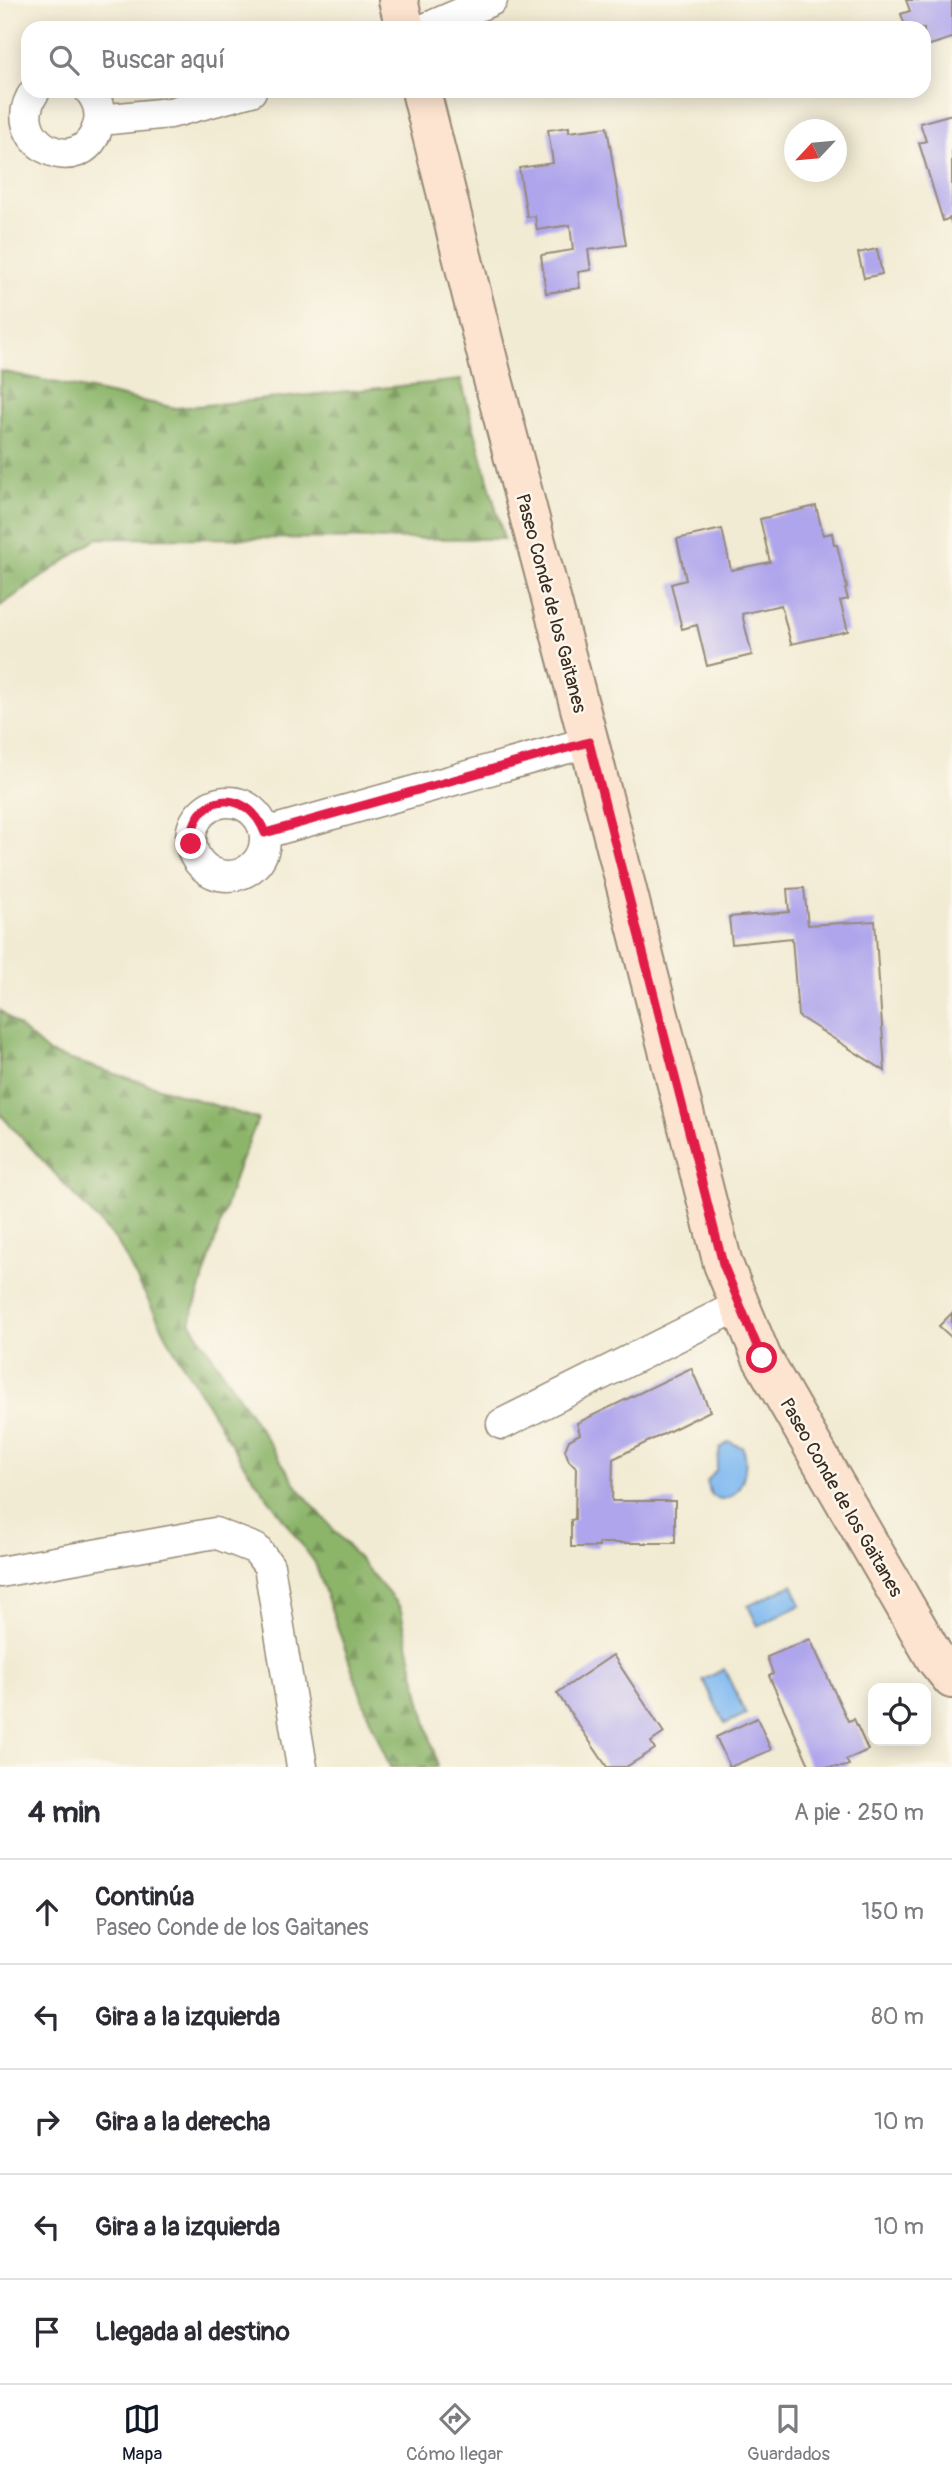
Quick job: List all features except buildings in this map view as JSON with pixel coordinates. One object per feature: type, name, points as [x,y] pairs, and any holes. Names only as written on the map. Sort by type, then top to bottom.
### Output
[{"type":"street","points":[[398,0],[403,21]]},
{"type":"street","points":[[443,21],[492,0]]},
{"type":"street","points":[[30,98],[25,113],[26,127],[33,141],[45,150],[59,154],[73,153],[87,146],[96,135],[100,120],[99,106],[94,98]]},
{"type":"street","points":[[100,120],[170,113],[225,98]]},
{"type":"street","name":"Paseo Conde de los Gaitanes","points":[[423,98],[491,372],[723,1264],[762,1358],[935,1658],[952,1679]]},
{"type":"street","points":[[265,833],[589,742]]},
{"type":"street","points":[[502,1424],[740,1305]]},
{"type":"street","points":[[0,1573],[215,1533],[256,1549],[269,1566],[302,1767]]},
{"type":"green space","points":[[0,371],[176,408],[461,380],[504,539],[98,538],[0,606]]},
{"type":"green space","points":[[0,1010],[49,1053],[258,1119],[236,1173],[190,1322],[299,1489],[400,1607],[438,1767],[390,1767],[367,1712],[315,1563],[242,1462],[172,1346],[117,1241],[0,1114]]},
{"type":"water","points":[[729,1442],[742,1447],[745,1455],[744,1475],[735,1492],[728,1498],[720,1499],[711,1495],[707,1482],[716,1470],[720,1448]]},
{"type":"water","points":[[792,1585],[801,1605],[758,1626],[748,1606]]},
{"type":"water","points":[[724,1669],[746,1714],[725,1724],[703,1680]]},
{"type":"route","points":[[191,844],[191,830],[197,816],[208,806],[222,801],[237,802],[250,808],[260,819],[265,833],[589,742],[723,1264],[762,1358]]}]
